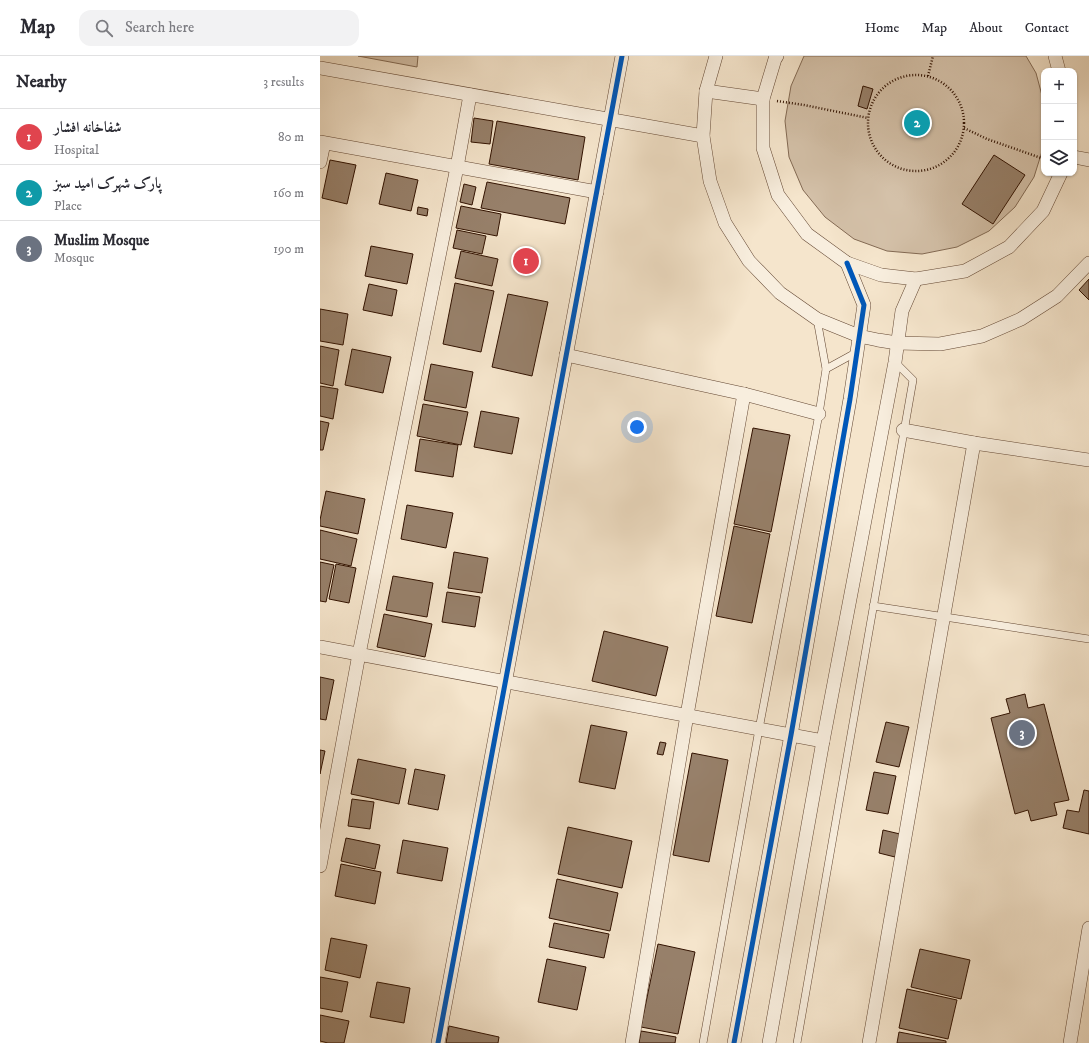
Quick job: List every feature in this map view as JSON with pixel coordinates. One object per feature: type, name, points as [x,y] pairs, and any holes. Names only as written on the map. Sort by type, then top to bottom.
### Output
[{"type":"street","points":[[438,1043],[622,56]]},
{"type":"street","points":[[716,56],[706,91],[703,136],[710,180],[725,223],[749,261],[780,293],[817,319],[859,336],[897,343],[940,344],[982,336],[1021,319],[1057,296],[1089,263]]},
{"type":"street","points":[[777,56],[763,100],[763,148],[778,195],[807,234],[847,263],[881,275],[916,279],[965,270],[1009,247],[1043,211],[1060,176]]},
{"type":"street","points":[[1055,56],[1059,68]]},
{"type":"street","points":[[320,68],[470,96],[703,136]]},
{"type":"street","points":[[706,91],[763,100]]},
{"type":"street","points":[[320,866],[359,654],[470,96]]},
{"type":"street","points":[[320,162],[322,143],[597,192]]},
{"type":"street","points":[[1077,158],[1089,160]]},
{"type":"street","points":[[734,1043],[791,735],[850,398],[864,305],[847,263]]},
{"type":"street","points":[[769,1043],[823,741],[895,362],[902,311],[916,279]]},
{"type":"street","points":[[566,355],[744,394],[819,414]]},
{"type":"street","points":[[632,1043],[687,715],[744,394]]},
{"type":"street","points":[[903,430],[974,443],[1089,460]]},
{"type":"street","points":[[869,1043],[974,443]]},
{"type":"street","points":[[320,647],[823,741]]},
{"type":"street","points":[[1070,1043],[1089,928]]},
{"type":"lane","points":[[703,1043],[758,729],[819,414],[826,369],[817,319]]},
{"type":"lane","points":[[826,369],[856,352]]},
{"type":"lane","points":[[797,1043],[903,430],[913,380],[895,362]]},
{"type":"lane","points":[[873,606],[1089,639]]},
{"type":"path","points":[[928,76],[933,56]]},
{"type":"path","points":[[914,74],[928,76],[940,81],[951,90],[959,101],[963,114],[964,128],[960,142],[953,153],[943,162],[931,169],[917,171],[904,170],[891,164],[881,156],[873,144],[868,132],[868,118],[871,104],[878,92],[888,83],[901,77],[914,74]]},
{"type":"path","points":[[763,100],[804,105],[868,118]]},
{"type":"path","points":[[964,128],[987,139],[1041,158]]},
{"type":"shaded area","points":[[358,56],[418,56],[417,67]]},
{"type":"shaded area","points":[[804,56],[1026,56],[1036,73],[1041,92],[1041,155],[1034,177],[1015,207],[989,231],[957,247],[922,254],[887,251],[854,239],[825,217],[803,190],[789,157],[785,121],[791,86]]},
{"type":"building","points":[[863,86],[873,89],[867,109],[858,106]]},
{"type":"building","points":[[474,118],[493,121],[490,144],[471,142]]},
{"type":"building","points":[[497,121],[585,137],[578,180],[489,164]]},
{"type":"building","points":[[994,155],[1025,175],[993,224],[962,204]]},
{"type":"building","points":[[330,160],[356,165],[347,204],[322,198]]},
{"type":"building","points":[[386,173],[418,180],[411,211],[379,204]]},
{"type":"building","points":[[487,182],[570,198],[565,224],[481,208]]},
{"type":"building","points":[[464,184],[476,187],[472,205],[460,202]]},
{"type":"building","points":[[461,206],[501,214],[497,236],[456,228]]},
{"type":"building","points":[[418,207],[428,209],[427,216],[417,214]]},
{"type":"building","points":[[457,230],[486,236],[482,254],[453,248]]},
{"type":"building","points":[[371,246],[413,254],[407,284],[365,276]]},
{"type":"building","points":[[461,251],[498,259],[492,286],[455,278]]},
{"type":"building","points":[[1089,279],[1089,300],[1079,290]]},
{"type":"building","points":[[455,283],[494,291],[481,352],[443,344]]},
{"type":"building","points":[[369,284],[397,290],[392,316],[363,310]]},
{"type":"building","points":[[508,294],[548,302],[532,376],[492,367]]},
{"type":"building","points":[[320,309],[348,314],[343,345],[320,341]]},
{"type":"building","points":[[320,346],[339,350],[333,386],[320,383]]},
{"type":"building","points":[[352,349],[391,357],[383,393],[345,385]]},
{"type":"building","points":[[431,364],[473,372],[466,408],[424,400]]},
{"type":"building","points":[[320,386],[338,389],[333,419],[320,416]]},
{"type":"building","points":[[423,404],[468,412],[461,445],[417,436]]},
{"type":"building","points":[[481,411],[519,418],[512,454],[474,447]]},
{"type":"building","points":[[320,421],[329,423],[323,450],[320,450]]},
{"type":"building","points":[[753,428],[790,435],[771,532],[734,524]]},
{"type":"building","points":[[420,439],[458,445],[453,477],[415,471]]},
{"type":"building","points":[[326,491],[365,499],[358,534],[320,526]]},
{"type":"building","points":[[407,505],[453,513],[446,548],[401,539]]},
{"type":"building","points":[[734,526],[770,534],[752,623],[716,616]]},
{"type":"building","points":[[320,530],[357,539],[351,566],[320,559]]},
{"type":"building","points":[[454,552],[488,558],[482,593],[448,588]]},
{"type":"building","points":[[320,562],[334,565],[326,602],[320,601]]},
{"type":"building","points":[[336,564],[356,568],[349,603],[329,599]]},
{"type":"building","points":[[393,576],[433,583],[427,617],[386,610]]},
{"type":"building","points":[[447,592],[480,597],[475,627],[442,622]]},
{"type":"building","points":[[384,614],[432,624],[425,657],[377,647]]},
{"type":"building","points":[[604,631],[668,647],[656,696],[592,681]]},
{"type":"building","points":[[320,677],[334,680],[326,720],[320,719]]},
{"type":"building","points":[[1025,694],[1028,708],[1044,704],[1069,800],[1054,803],[1057,815],[1031,821],[1028,810],[1015,814],[991,718],[1010,713],[1006,699]]},
{"type":"building","points":[[886,722],[909,727],[899,767],[876,762]]},
{"type":"building","points":[[591,725],[627,732],[615,789],[579,782]]},
{"type":"building","points":[[660,742],[666,743],[663,755],[657,754]]},
{"type":"building","points":[[320,750],[325,751],[320,774]]},
{"type":"building","points":[[692,753],[728,760],[709,862],[673,855]]},
{"type":"building","points":[[358,759],[406,769],[399,804],[351,794]]},
{"type":"building","points":[[415,769],[445,775],[438,810],[408,804]]},
{"type":"building","points":[[874,772],[896,776],[888,814],[866,810]]},
{"type":"building","points":[[1084,790],[1089,791],[1089,834],[1063,828],[1067,810],[1079,812]]},
{"type":"building","points":[[352,799],[374,802],[370,829],[348,826]]},
{"type":"building","points":[[568,827],[632,841],[622,888],[558,874]]},
{"type":"building","points":[[883,830],[900,834],[895,857],[879,853]]},
{"type":"building","points":[[346,838],[380,845],[375,869],[341,861]]},
{"type":"building","points":[[403,840],[448,848],[442,881],[397,873]]},
{"type":"building","points":[[341,864],[381,872],[375,904],[335,896]]},
{"type":"building","points":[[557,879],[618,893],[610,931],[549,918]]},
{"type":"building","points":[[554,923],[609,934],[604,958],[549,947]]},
{"type":"building","points":[[331,938],[367,945],[360,978],[325,970]]},
{"type":"building","points":[[658,944],[695,952],[678,1034],[641,1027]]},
{"type":"building","points":[[920,949],[970,960],[961,999],[911,987]]},
{"type":"building","points":[[547,959],[586,967],[577,1010],[538,1002]]},
{"type":"building","points":[[320,977],[348,982],[342,1012],[320,1008]]},
{"type":"building","points":[[377,982],[410,988],[404,1023],[370,1017]]},
{"type":"building","points":[[907,989],[957,1000],[948,1039],[899,1028]]},
{"type":"building","points":[[320,1015],[349,1021],[344,1043],[328,1043],[320,1041]]},
{"type":"building","points":[[449,1026],[499,1037],[498,1043],[446,1043]]},
{"type":"building","points":[[641,1031],[676,1037],[675,1043],[639,1043]]},
{"type":"building","points":[[899,1032],[946,1041],[946,1043],[897,1043]]},
{"type":"cycle path","points":[[438,1043],[622,56]]},
{"type":"cycle path","points":[[734,1043],[791,735],[850,399],[864,305],[847,263]]},
{"type":"place","name":"پارک شهرک امید سبز","points":[[917,123]]},
{"type":"place","name":"شفاخانه افشار","points":[[526,261]]},
{"type":"place","name":"Muslim Mosque","points":[[1022,733]]}]
